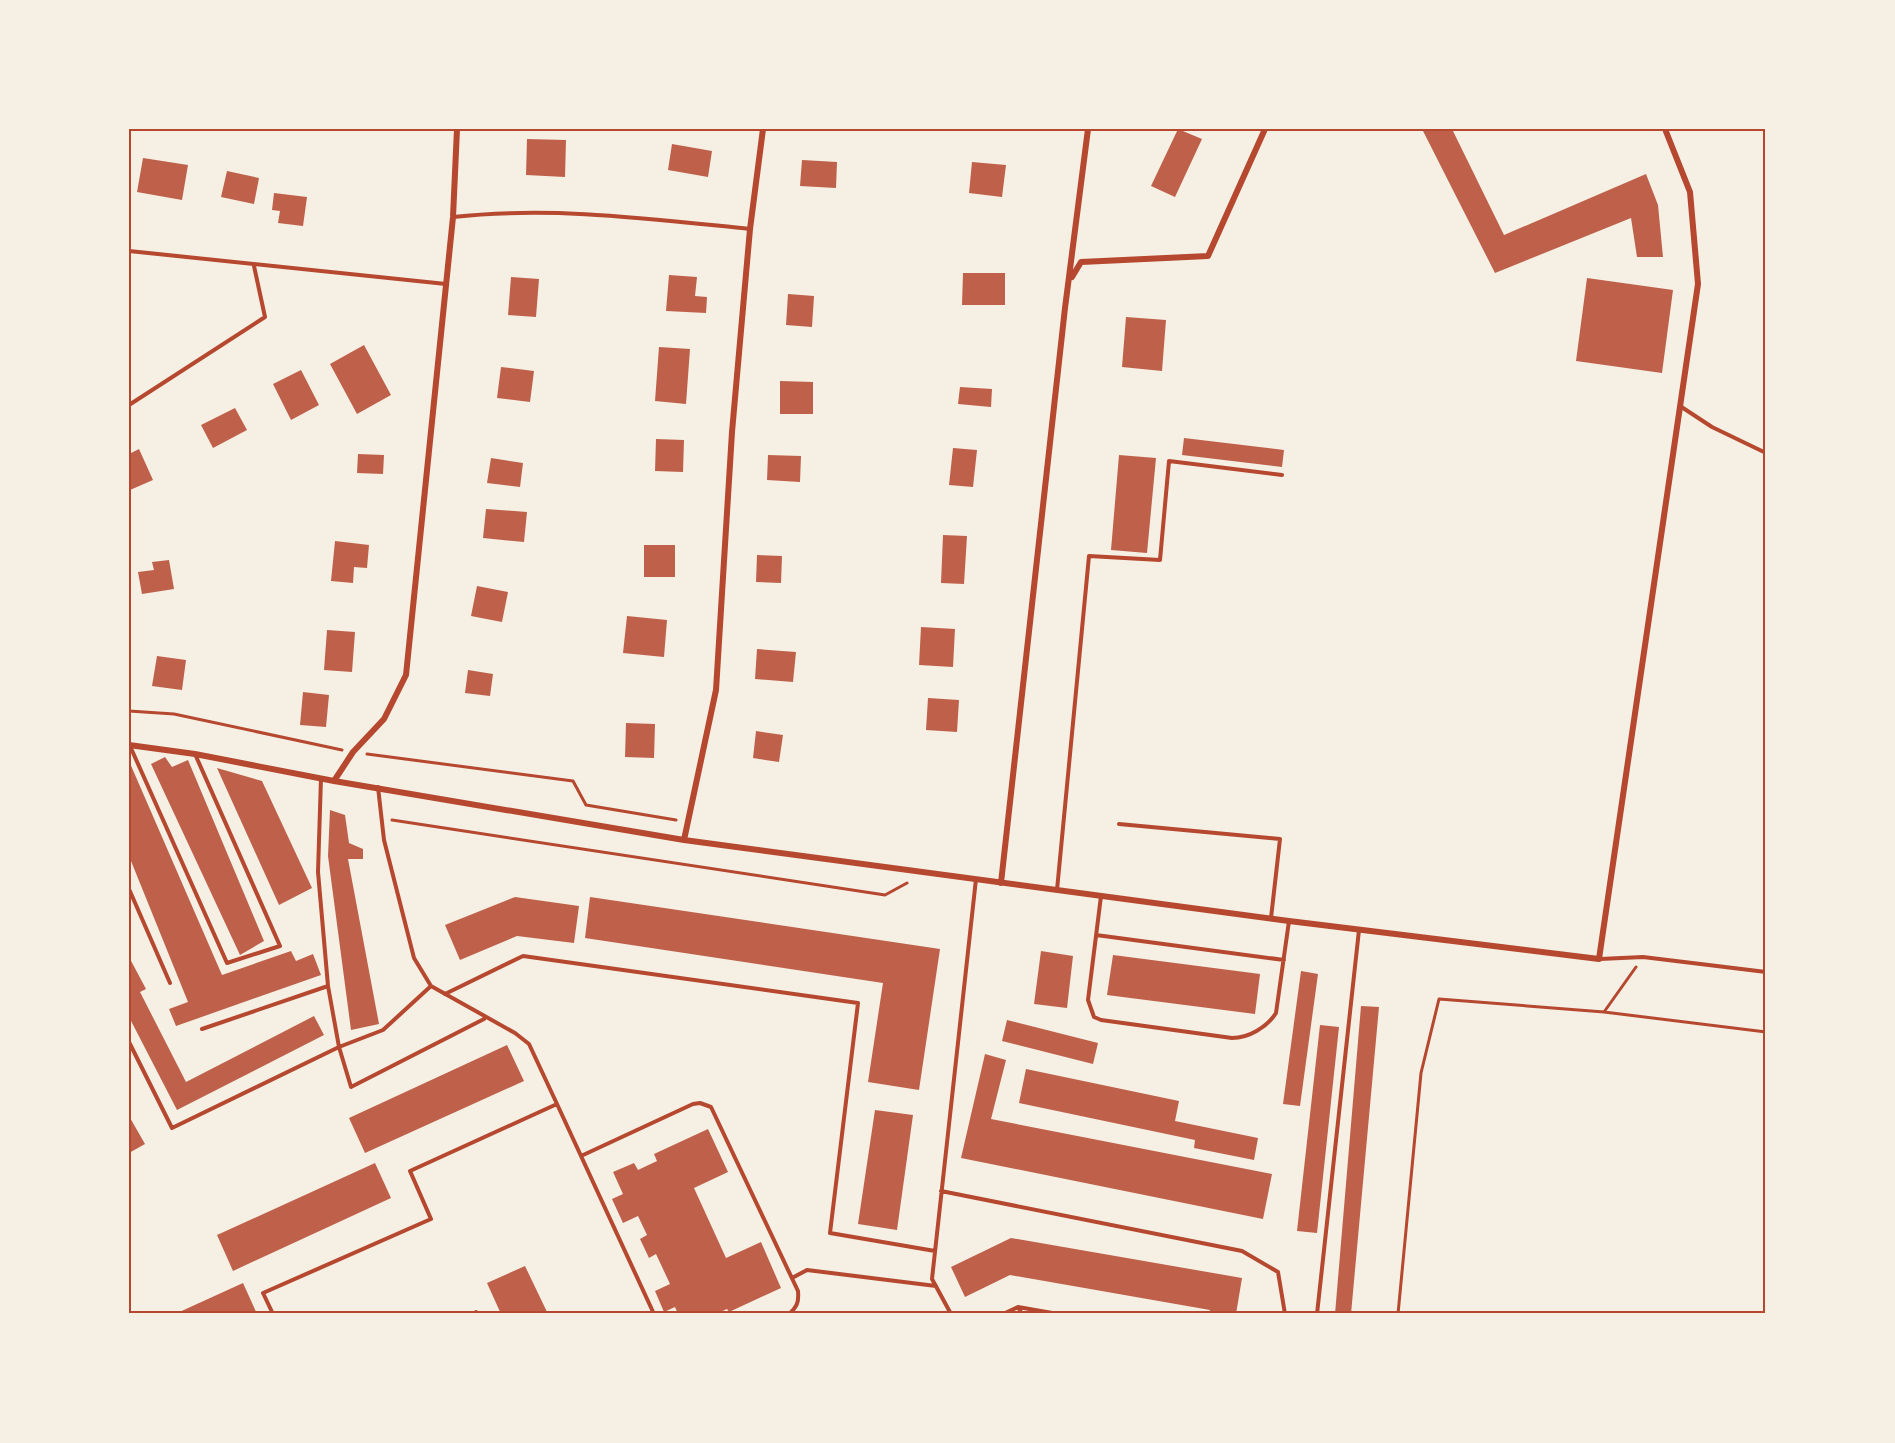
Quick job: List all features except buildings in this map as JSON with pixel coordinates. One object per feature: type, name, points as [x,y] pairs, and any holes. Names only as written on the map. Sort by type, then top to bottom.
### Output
[{"type":"street","points":[[334,781],[353,752],[384,719],[406,675],[453,217],[457,129]]},
{"type":"street","points":[[684,840],[716,690],[732,432],[750,229],[763,129]]},
{"type":"street","points":[[1001,883],[1088,129]]},
{"type":"street","points":[[1070,280],[1082,262],[1208,256],[1265,129]]},
{"type":"street","points":[[129,745],[195,754],[334,781],[684,840],[1271,919],[1599,959],[1698,284],[1690,192],[1665,129]]},
{"type":"lane","points":[[453,217],[488,213],[601,214],[750,229]]},
{"type":"lane","points":[[129,251],[254,266],[446,284]]},
{"type":"lane","points":[[129,405],[265,317],[254,266]]},
{"type":"lane","points":[[1680,406],[1712,427],[1766,453]]},
{"type":"lane","points":[[1057,890],[1089,556],[1160,560],[1168,461],[1281,475]]},
{"type":"lane","points":[[129,745],[227,963],[280,946],[195,754]]},
{"type":"lane","points":[[321,778],[318,872],[328,986],[339,1047],[351,1087],[485,1019]]},
{"type":"lane","points":[[378,787],[384,840],[414,958],[431,986],[485,1019],[515,1033],[528,1044],[654,1314]]},
{"type":"lane","points":[[1119,824],[1281,839],[1271,919]]},
{"type":"lane","points":[[951,1314],[933,1279],[976,879]]},
{"type":"lane","points":[[129,889],[170,982]]},
{"type":"lane","points":[[1101,896],[1088,1000],[1094,1017],[1220,1036],[1246,1036],[1272,1018],[1278,1005],[1289,921]]},
{"type":"lane","points":[[1317,1314],[1359,930]]},
{"type":"lane","points":[[1096,935],[1284,960]]},
{"type":"lane","points":[[445,994],[523,956],[858,1003],[830,1233],[935,1251]]},
{"type":"lane","points":[[1599,959],[1643,957],[1766,972]]},
{"type":"lane","points":[[202,1029],[328,986]]},
{"type":"lane","points":[[129,1042],[172,1128],[339,1047],[383,1030],[431,986]]},
{"type":"lane","points":[[273,1314],[263,1293],[431,1219],[410,1171],[557,1104]]},
{"type":"lane","points":[[581,1155],[693,1104],[706,1104],[716,1114],[792,1278],[799,1300],[795,1309],[789,1314]]},
{"type":"lane","points":[[941,1191],[1242,1251],[1278,1272],[1285,1314]]},
{"type":"lane","points":[[792,1278],[807,1270],[937,1286]]},
{"type":"lane","points":[[1018,1307],[1022,1314]]},
{"type":"lane","points":[[1003,1314],[1018,1307],[1058,1314]]},
{"type":"path","points":[[129,711],[174,714],[353,752],[573,781],[586,805],[688,822]]},
{"type":"path","points":[[381,819],[885,895],[911,881]]},
{"type":"path","points":[[1604,1012],[1643,957]]},
{"type":"path","points":[[1398,1314],[1421,1073],[1439,999],[1604,1012],[1766,1032]]}]
